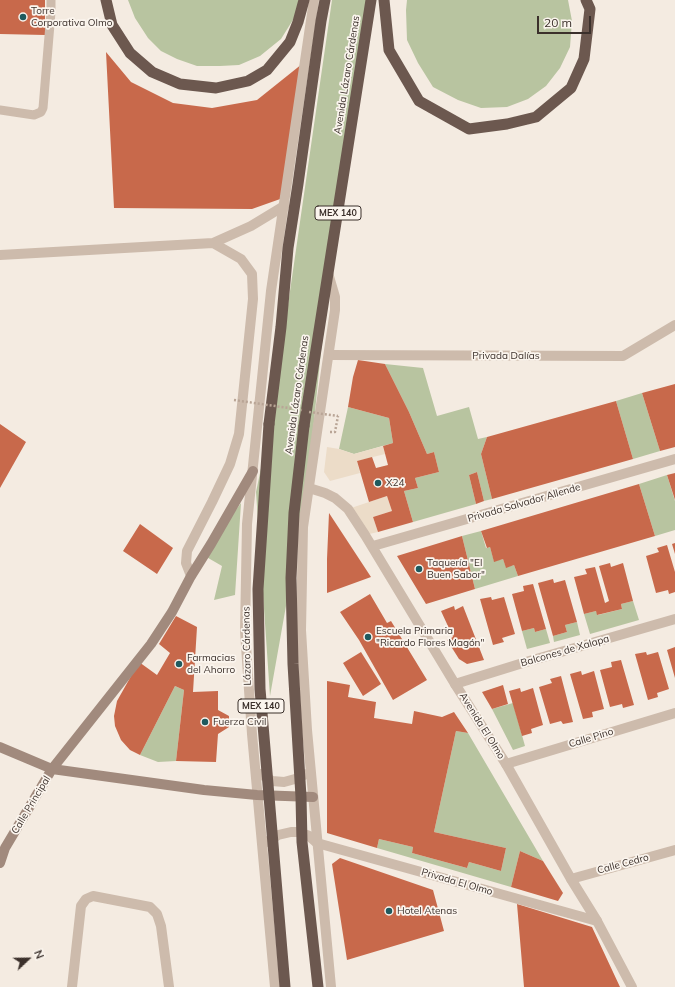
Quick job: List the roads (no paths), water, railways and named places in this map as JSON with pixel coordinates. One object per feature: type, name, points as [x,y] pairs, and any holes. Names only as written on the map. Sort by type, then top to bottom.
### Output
[{"type":"highway","points":[[106,0],[112,25],[115,31],[130,53],[152,72],[180,84],[216,88],[248,81],[267,70],[290,42],[298,22],[304,0]]},
{"type":"highway","name":"Lázaro Cárdenas","points":[[285,987],[260,689],[258,589],[269,424],[281,327],[288,248],[324,0]]},
{"type":"highway","name":"Avenida Lázaro Cárdenas","points":[[318,987],[302,842],[301,797],[292,664],[291,578],[294,513],[304,426],[371,0]]},
{"type":"highway","points":[[384,0],[389,50],[420,101],[469,129],[507,124],[536,117],[571,88],[584,59],[590,10],[586,0]]},
{"type":"main road","name":"Calle Principal","points":[[0,863],[5,848],[52,769],[151,644],[172,612],[191,576],[253,471]]},
{"type":"main road","points":[[0,747],[52,769],[204,790],[257,795],[313,797]]},
{"type":"street","points":[[275,987],[257,795],[245,631],[247,524],[271,292],[314,0]]},
{"type":"street","points":[[0,254],[213,243],[251,226],[284,206]]},
{"type":"street","points":[[191,576],[186,563],[186,551],[230,464],[239,434],[253,299],[252,274],[241,258],[213,243]]},
{"type":"street","points":[[328,273],[335,296],[335,310],[303,528],[301,630],[313,797],[331,987]]},
{"type":"street","name":"Privada Dalías","points":[[329,355],[623,356],[675,325]]},
{"type":"street","name":"Privada Salvador Allende","points":[[373,546],[675,460]]},
{"type":"street","name":"Avenida El Olmo","points":[[309,488],[325,492],[348,509],[373,546],[455,684],[506,764],[571,879],[597,921],[632,987]]},
{"type":"street","name":"Balcones de Xalapa","points":[[455,684],[675,619]]},
{"type":"street","name":"Calle Pino","points":[[506,764],[675,713]]},
{"type":"street","points":[[255,769],[272,781],[284,782],[295,779],[311,770]]},
{"type":"street","name":"Privada El Olmo","points":[[262,848],[269,840],[278,835],[298,832],[309,836],[317,843],[597,921]]},
{"type":"street","name":"Calle Cedro","points":[[571,879],[675,850]]},
{"type":"street","points":[[72,987],[81,906],[86,899],[93,896],[150,907],[157,914],[161,926],[169,987]]},
{"type":"lane","points":[[0,110],[34,115],[41,112],[43,108],[52,0]]},
{"type":"place","name":"Torre Corporativa Olmo","points":[[23,17]]},
{"type":"place","name":"X24","points":[[378,483]]},
{"type":"place","name":"Taquería \"El Buen Sabor\"","points":[[419,569]]},
{"type":"place","name":"Escuela Primaria \"Ricardo Flores Magón\"","points":[[368,637]]},
{"type":"place","name":"Farmacias del Ahorro","points":[[179,664]]},
{"type":"place","name":"Fuerza Civil","points":[[205,722]]},
{"type":"place","name":"Hotel Atenas","points":[[389,911]]}]
